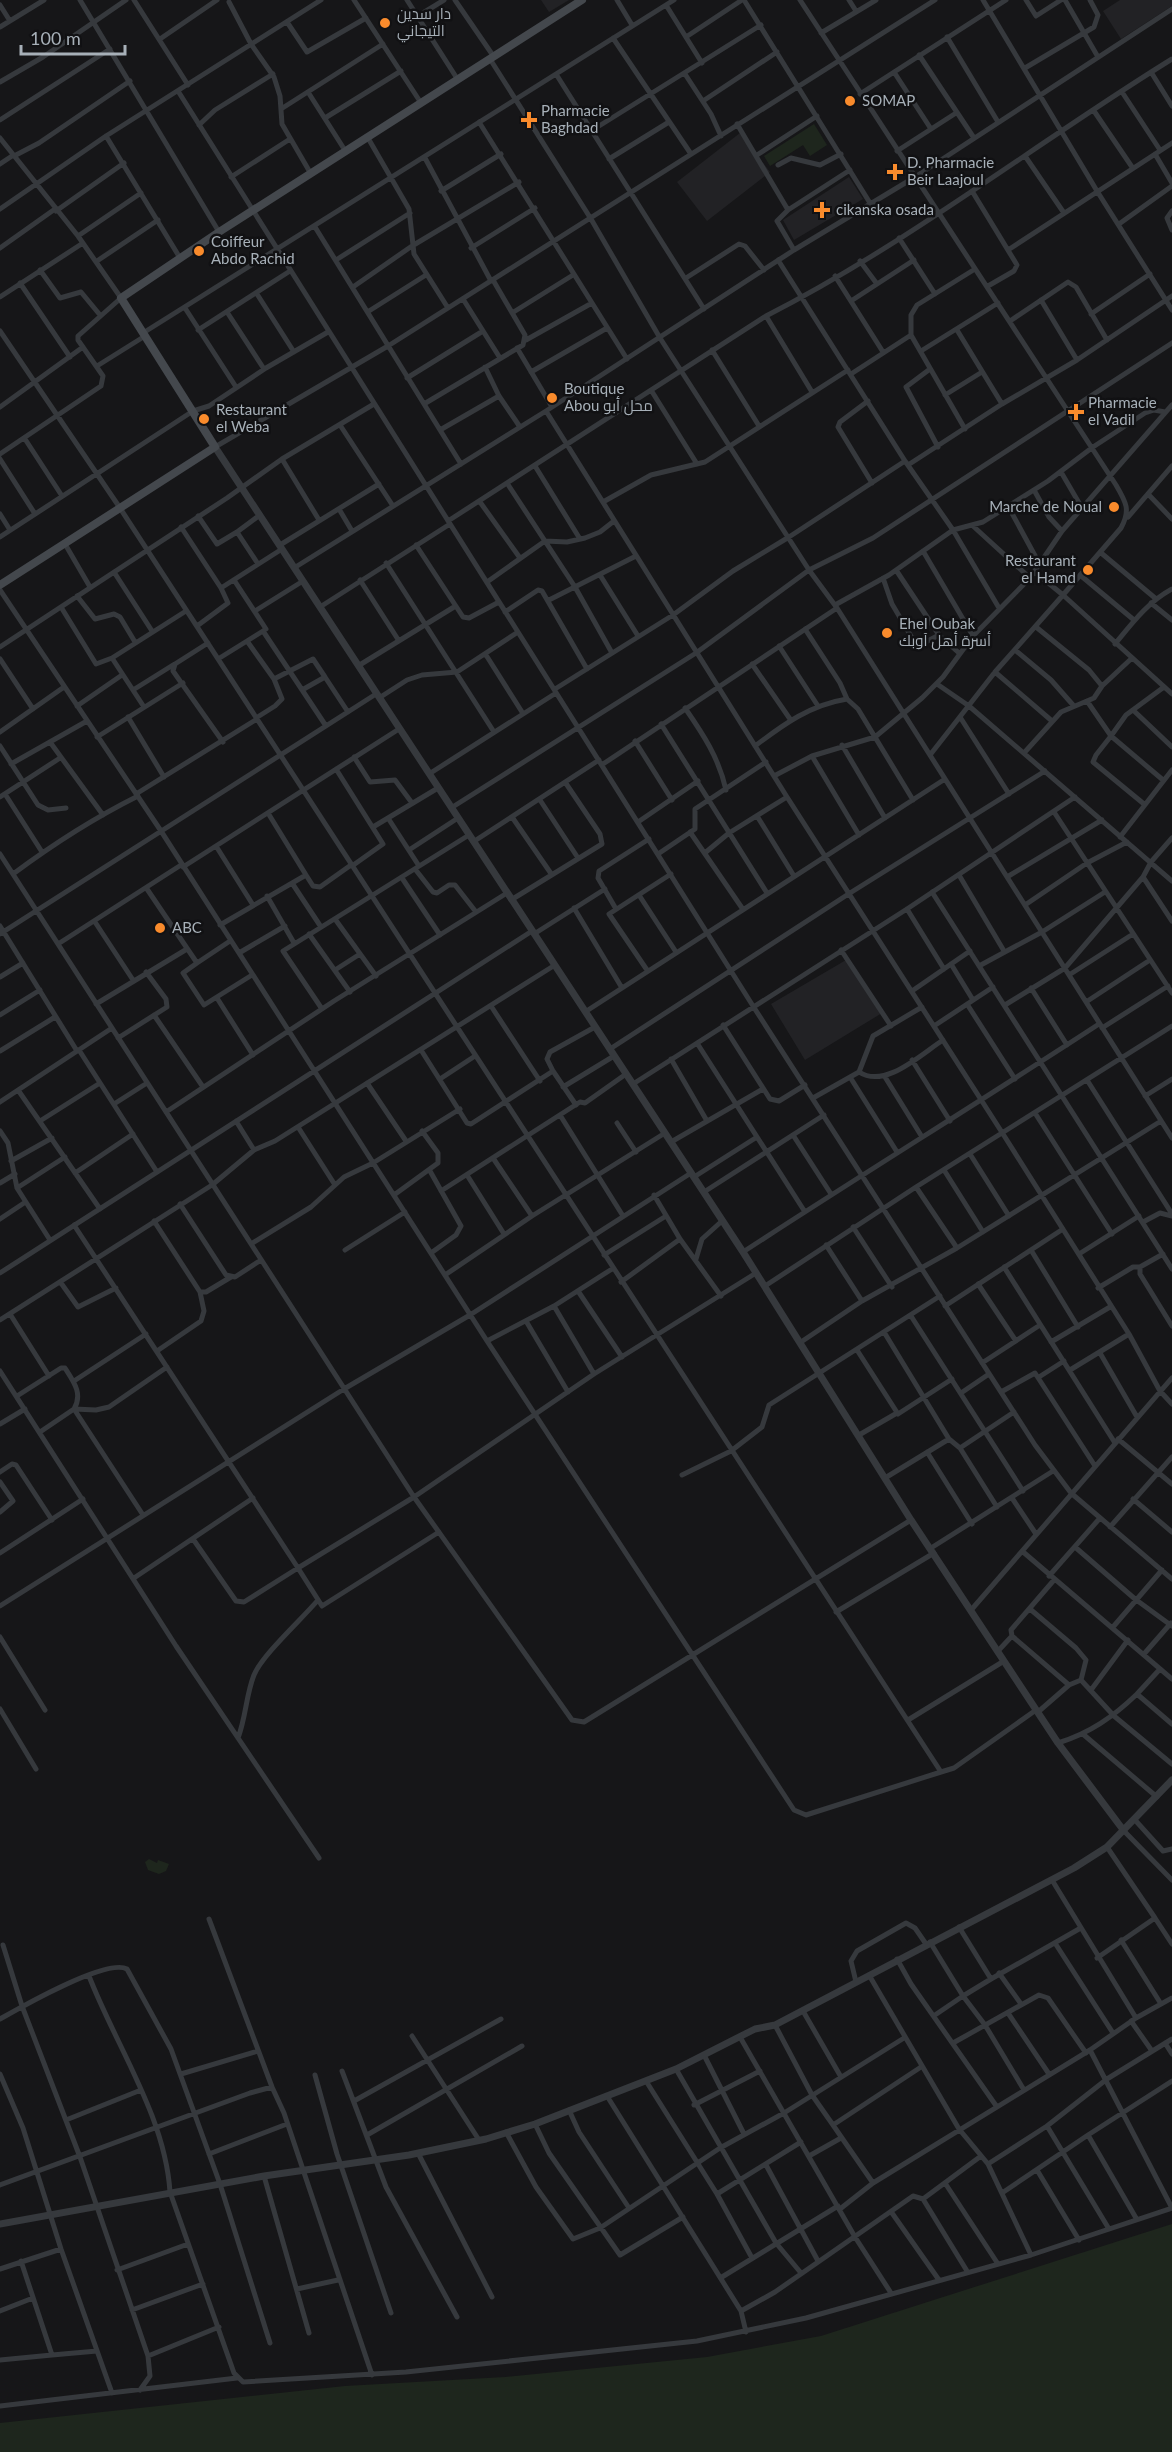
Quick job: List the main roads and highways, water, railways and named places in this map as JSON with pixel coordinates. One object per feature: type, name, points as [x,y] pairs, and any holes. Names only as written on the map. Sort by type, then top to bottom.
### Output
[{"type":"main road","points":[[0,585],[215,447],[121,298],[219,232],[582,0]]},
{"type":"place","name":"دار سدين التيجاني","points":[[385,23]]},
{"type":"place","name":"SOMAP","points":[[850,101]]},
{"type":"place","name":"Pharmacie Baghdad","points":[[529,120]]},
{"type":"place","name":"D. Pharmacie Beir Laajoul","points":[[895,172]]},
{"type":"place","name":"cikanska osada","points":[[822,210]]},
{"type":"place","name":"Coiffeur Abdo Rachid","points":[[199,251]]},
{"type":"place","name":"Boutique Abou محل أبو","points":[[552,398]]},
{"type":"place","name":"Pharmacie el Vadil","points":[[1076,412]]},
{"type":"place","name":"Restaurant el Weba","points":[[204,419]]},
{"type":"place","name":"Marche de Noual","points":[[1114,507]]},
{"type":"place","name":"Restaurant el Hamd","points":[[1088,570]]},
{"type":"place","name":"Ehel Oubak أسرة أهل آوبك","points":[[887,633]]},
{"type":"place","name":"ABC","points":[[160,928]]}]
